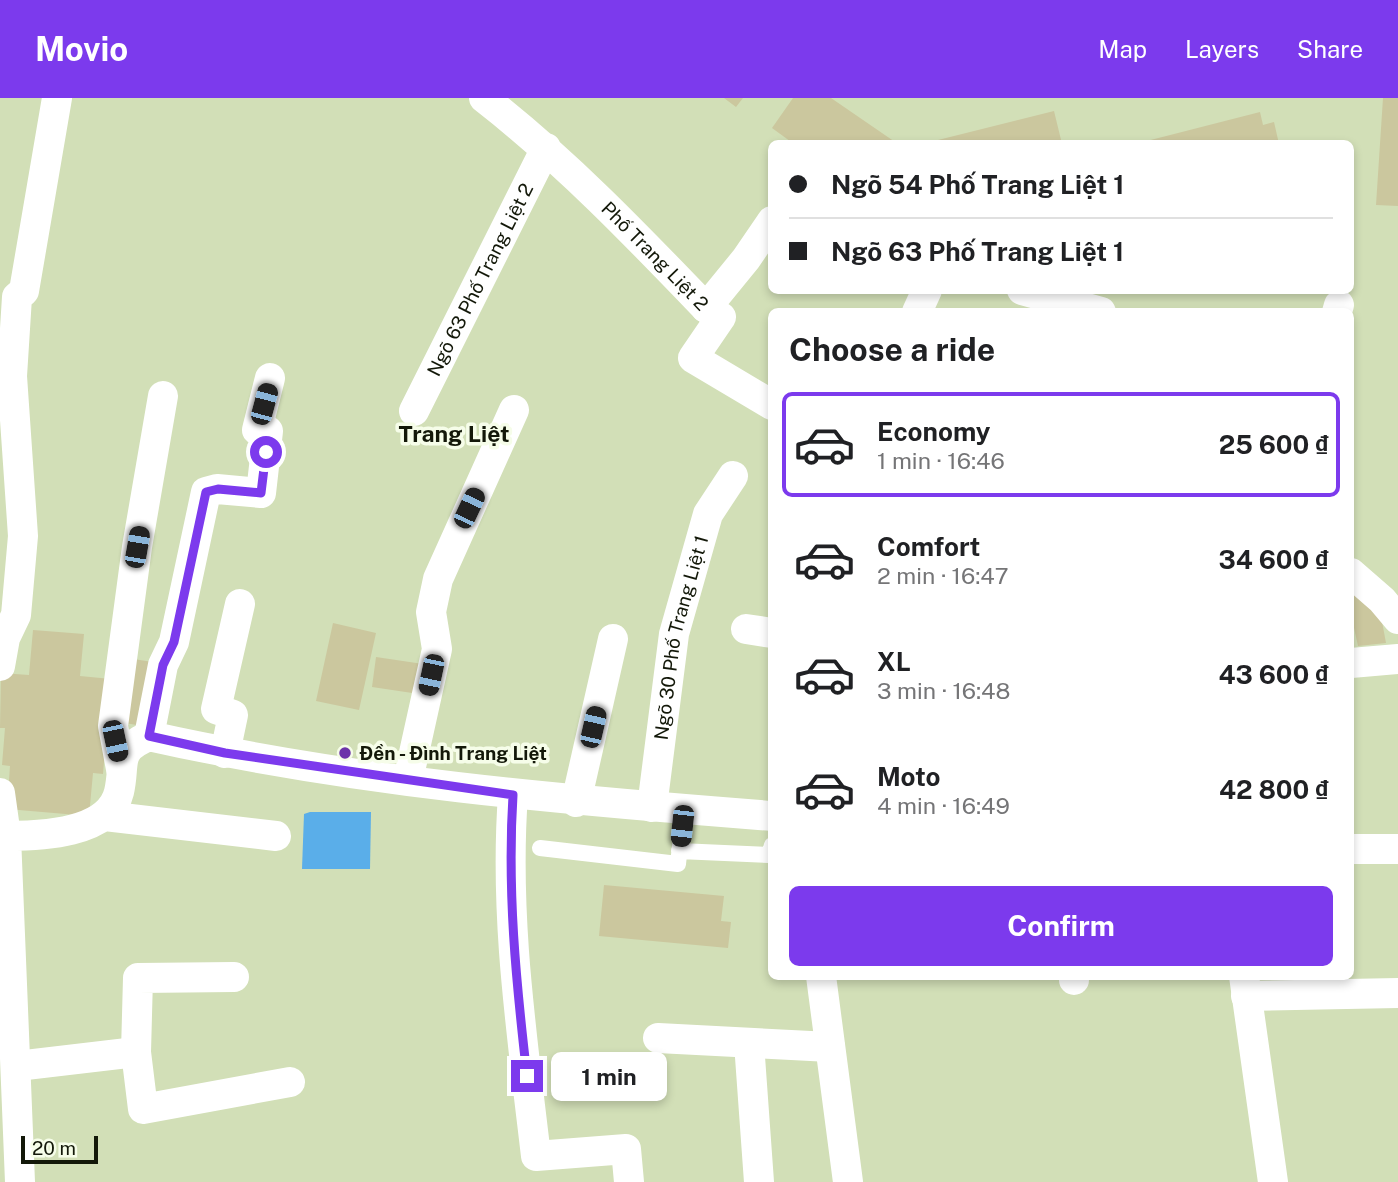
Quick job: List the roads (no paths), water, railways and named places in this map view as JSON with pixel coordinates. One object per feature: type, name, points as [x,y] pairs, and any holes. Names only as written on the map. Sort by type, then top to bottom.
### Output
[{"type":"street","points":[[0,666],[5,638],[16,615],[23,536],[12,376],[17,297],[24,291],[57,98]]},
{"type":"street","name":"Phố Trang Liệt 2","points":[[484,98],[597,194],[706,308],[720,317],[693,359],[768,403]]},
{"type":"street","name":"Ngõ 63 Phố Trang Liệt 2","points":[[414,411],[545,148]]},
{"type":"street","points":[[706,308],[768,227]]},
{"type":"street","points":[[1036,294],[1087,308]]},
{"type":"street","points":[[149,736],[163,665],[174,642],[206,492],[218,489],[261,493],[268,431],[257,430],[270,378]]},
{"type":"street","points":[[121,769],[114,733],[114,715],[137,547],[163,396]]},
{"type":"street","points":[[408,779],[437,649],[431,612],[438,579],[514,410]]},
{"type":"street","name":"Ngõ 30 Phố Trang Liệt 1","points":[[652,807],[674,634],[708,514],[733,476]]},
{"type":"street","points":[[1354,576],[1382,600],[1398,619]]},
{"type":"street","points":[[225,753],[233,715],[216,709],[240,604]]},
{"type":"street","points":[[576,802],[613,639]]},
{"type":"street","points":[[1354,663],[1398,659]]},
{"type":"street","points":[[4,856],[29,836],[88,825],[104,816],[119,793],[126,751],[149,736],[225,753],[513,795],[768,816]]},
{"type":"street","points":[[0,793],[7,1024],[17,1066],[9,1134],[20,1182]]},
{"type":"street","points":[[513,795],[509,855],[512,942],[536,1156],[626,1149],[629,1182]]},
{"type":"street","points":[[104,816],[276,836]]},
{"type":"street","points":[[1354,849],[1398,849]]},
{"type":"street","points":[[234,977],[138,978],[136,1052],[143,1109],[290,1082]]},
{"type":"street","points":[[822,980],[848,1182]]},
{"type":"street","points":[[1273,1182],[1245,986],[1398,993]]},
{"type":"street","points":[[658,1038],[831,1047]]},
{"type":"street","points":[[749,1043],[759,1182]]},
{"type":"street","points":[[17,1066],[136,1052]]},
{"type":"lane","points":[[540,848],[678,864],[684,809]]},
{"type":"lane","points":[[679,851],[768,855]]},
{"type":"water","points":[[371,812],[370,869],[302,869],[304,814]]},
{"type":"place","name":"Đền - Đình Trang Liệt","points":[[345,753]]},
{"type":"district","name":"Trang Liệt","points":[[454,434]]}]
